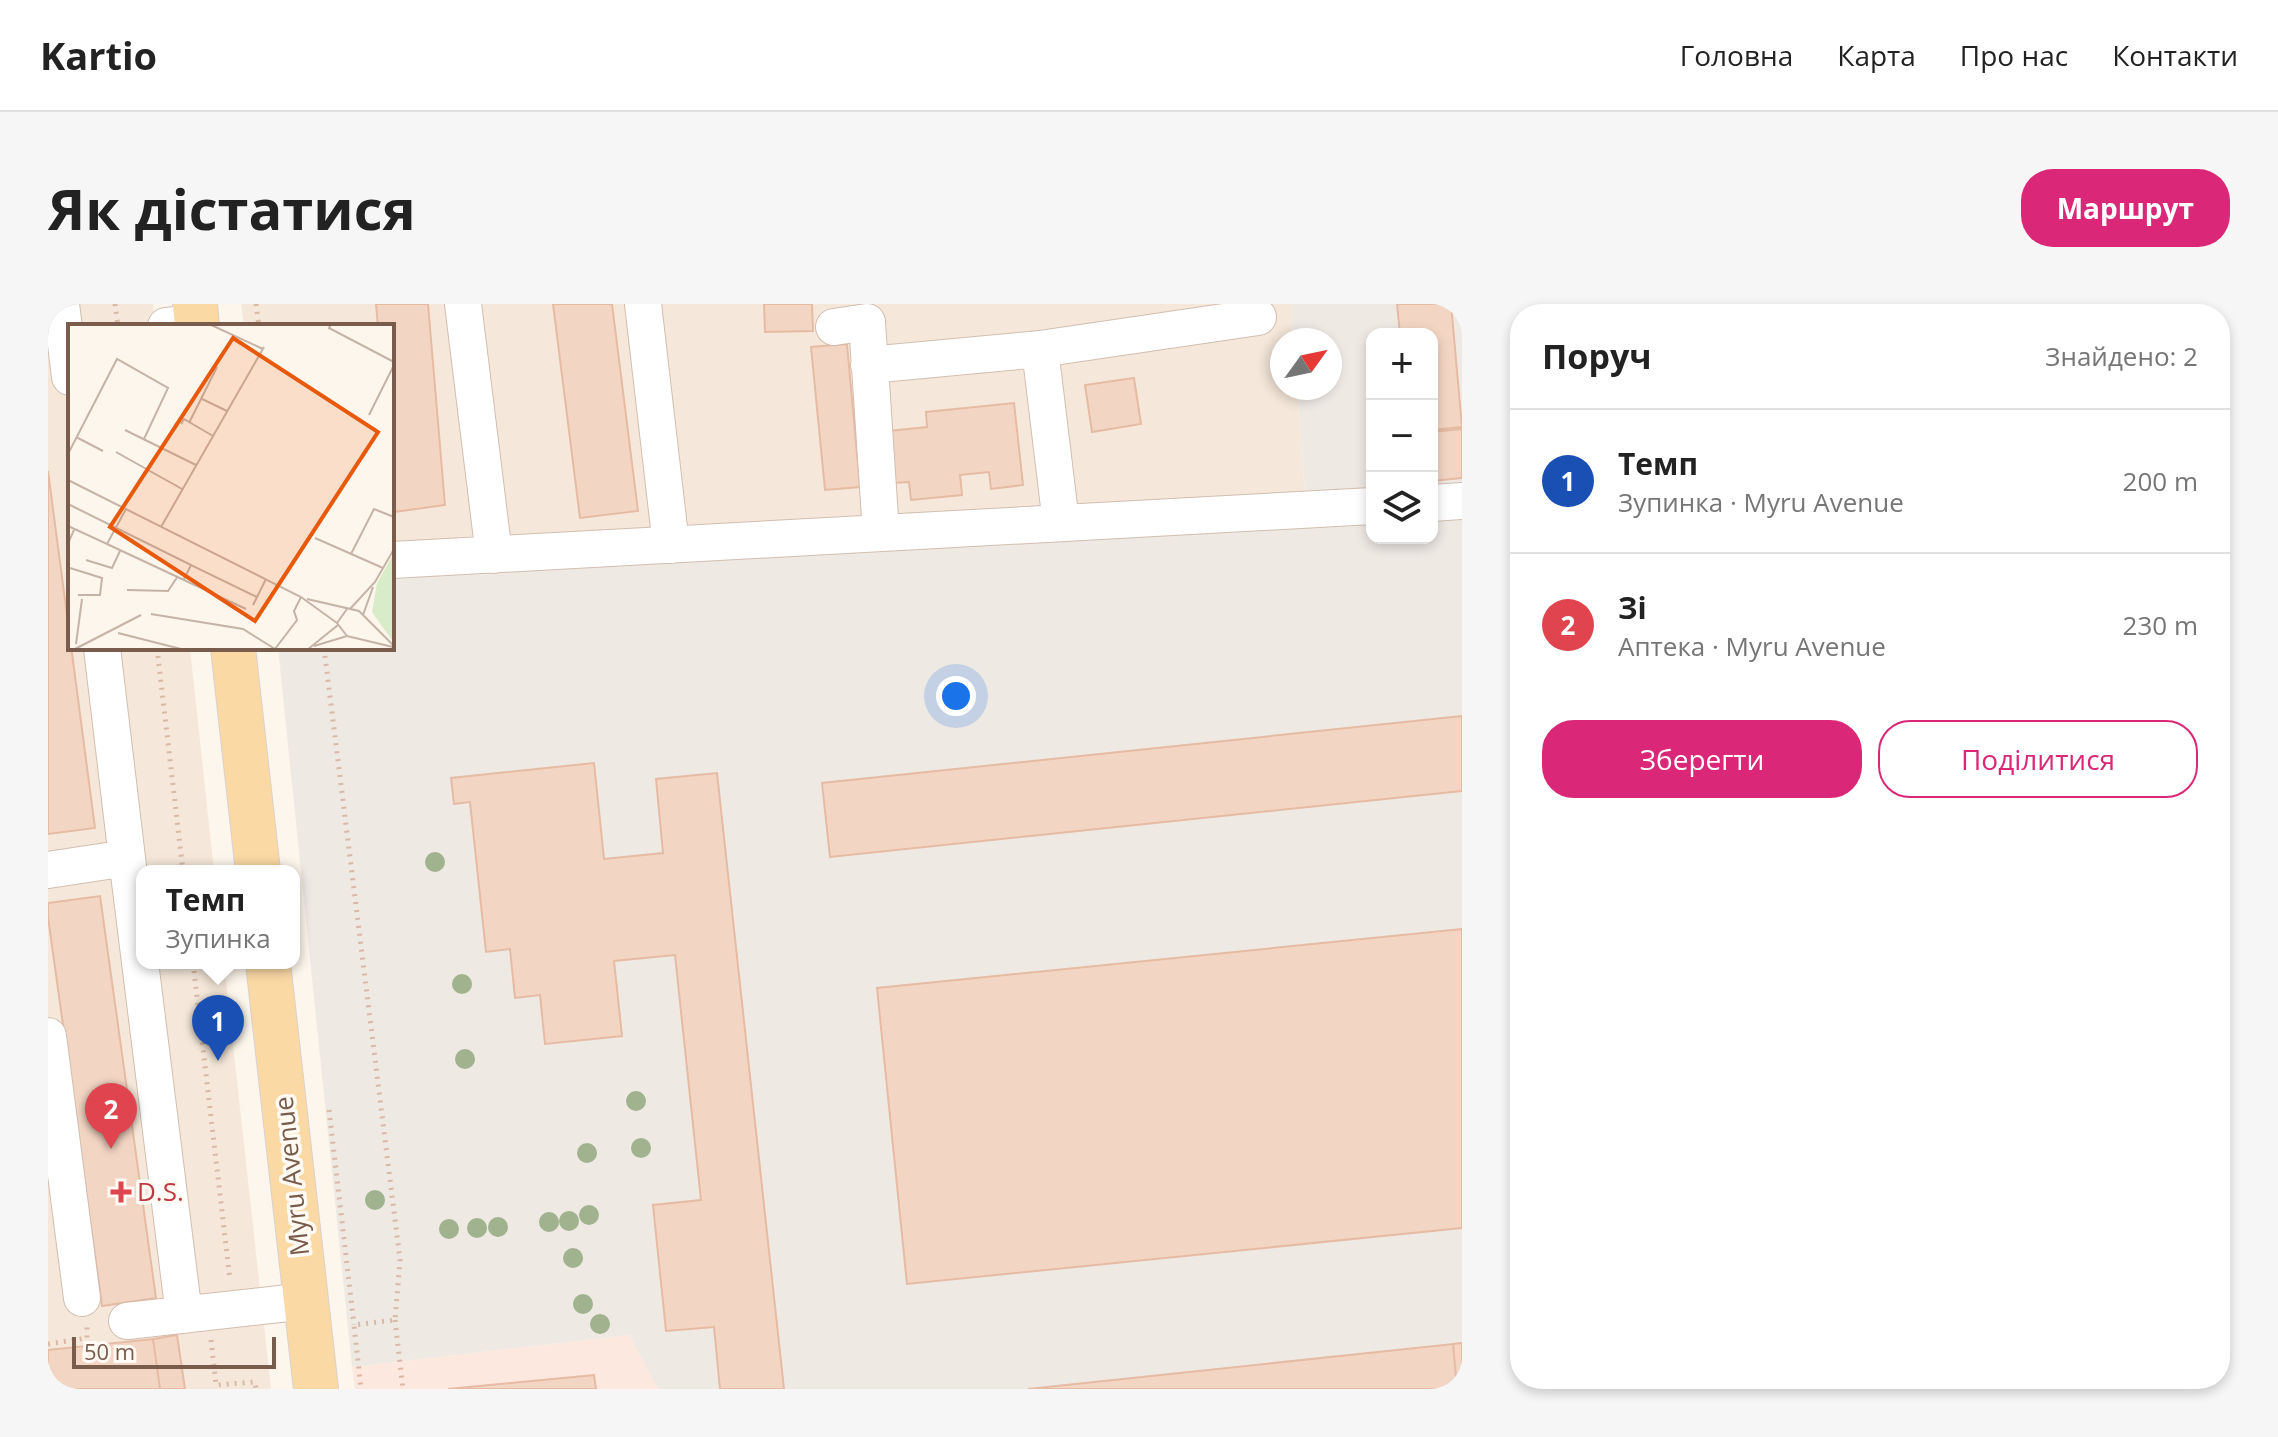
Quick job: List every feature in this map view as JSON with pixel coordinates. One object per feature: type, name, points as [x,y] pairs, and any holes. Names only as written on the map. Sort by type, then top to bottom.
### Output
[{"type":"main road","points":[[233,650],[257,865]]},
{"type":"main road","name":"Myru Avenue","points":[[269,969],[316,1389]]},
{"type":"lane","points":[[463,304],[494,555]]},
{"type":"lane","points":[[643,304],[671,545]]},
{"type":"lane","points":[[869,365],[1040,349],[1258,317]]},
{"type":"lane","points":[[857,318],[869,365],[881,533]]},
{"type":"lane","points":[[61,328],[68,366]]},
{"type":"lane","points":[[1040,349],[1061,523]]},
{"type":"lane","points":[[1438,503],[1462,501]]},
{"type":"lane","points":[[394,560],[1366,506]]},
{"type":"lane","points":[[102,650],[136,930]]},
{"type":"lane","points":[[48,870],[127,858]]},
{"type":"lane","points":[[141,969],[184,1315]]},
{"type":"lane","points":[[48,1036],[82,1298]]},
{"type":"lane","points":[[127,1321],[306,1301]]},
{"type":"path","points":[[115,304],[118,324]]},
{"type":"path","points":[[256,304],[259,324]]},
{"type":"path","points":[[157,650],[182,865]]},
{"type":"path","points":[[324,650],[400,1260],[395,1320],[403,1389]]},
{"type":"path","points":[[194,969],[233,1309]]},
{"type":"path","points":[[329,1110],[361,1389]]},
{"type":"path","points":[[354,1325],[395,1320]]},
{"type":"path","points":[[48,1344],[87,1338]]},
{"type":"shaded area","points":[[48,304],[153,304],[155,324],[68,324],[68,650],[190,650],[213,865],[136,865],[136,969],[225,969],[271,1389],[48,1389]]},
{"type":"shaded area","points":[[241,304],[1291,304],[1292,328],[1270,328],[1270,400],[1298,400],[1307,523],[394,571],[394,324],[244,324]]},
{"type":"shaded area","points":[[1291,304],[1462,304],[1462,1389],[658,1389],[629,1335],[352,1367],[278,650],[394,650],[394,571],[1307,523],[1298,400],[1342,400],[1342,328],[1292,328]]},
{"type":"shaded area","points":[[629,1335],[658,1389],[355,1389],[352,1367]]},
{"type":"building","points":[[376,304],[428,304],[445,505],[394,512],[394,324],[378,324]]},
{"type":"building","points":[[553,304],[612,304],[638,511],[580,518]]},
{"type":"building","points":[[764,304],[812,304],[813,331],[765,332]]},
{"type":"building","points":[[1397,304],[1451,304],[1462,427],[1438,429],[1438,328],[1399,328]]},
{"type":"building","points":[[847,344],[860,487],[825,490],[811,347]]},
{"type":"building","points":[[1134,378],[1141,424],[1092,432],[1085,385]]},
{"type":"building","points":[[1014,403],[1023,485],[991,489],[989,472],[960,475],[962,495],[911,500],[909,482],[894,483],[889,431],[927,427],[926,412]]},
{"type":"building","points":[[1462,429],[1462,478],[1438,480],[1438,431]]},
{"type":"building","points":[[48,471],[68,623],[68,650],[72,650],[95,828],[48,834]]},
{"type":"building","points":[[1462,716],[1462,791],[830,857],[822,783]]},
{"type":"building","points":[[594,763],[604,859],[663,853],[656,779],[717,773],[784,1389],[720,1389],[714,1327],[666,1331],[653,1205],[701,1200],[675,955],[614,961],[622,1036],[545,1044],[540,995],[515,998],[510,949],[486,952],[470,802],[454,804],[451,778]]},
{"type":"building","points":[[100,896],[156,1298],[102,1306],[48,917],[48,903]]},
{"type":"building","points":[[1462,929],[1462,1228],[907,1284],[877,988]]},
{"type":"building","points":[[177,1335],[185,1389],[160,1389],[153,1339]]},
{"type":"building","points":[[153,1339],[160,1389],[48,1389],[48,1350]]},
{"type":"building","points":[[1462,1343],[1462,1389],[1457,1389],[1453,1344]]},
{"type":"building","points":[[1453,1344],[1457,1389],[1028,1389]]},
{"type":"building","points":[[594,1375],[596,1389],[448,1389]]},
{"type":"place","name":"Темп","points":[[218,1061]]},
{"type":"place","name":"Зі","points":[[111,1149]]},
{"type":"place","name":"D.S.","points":[[121,1192]]}]
